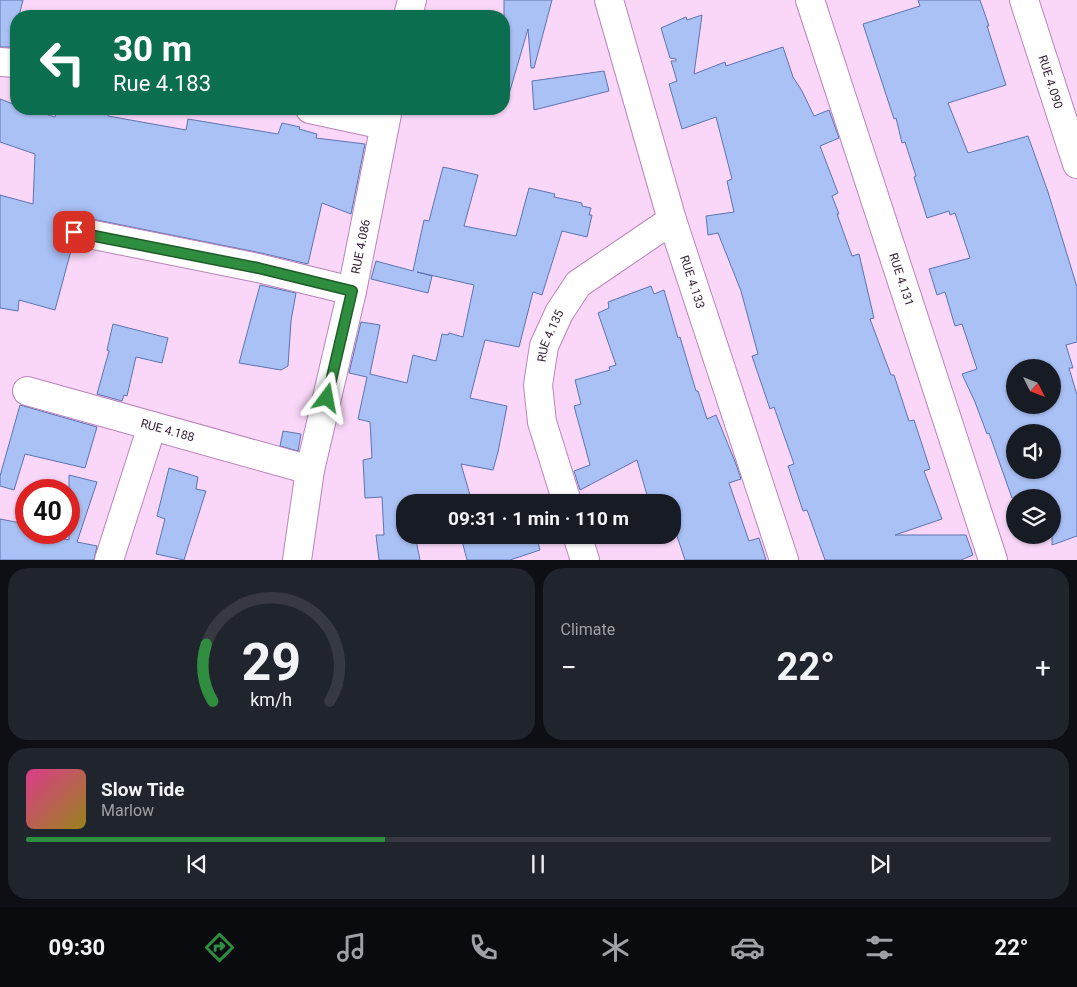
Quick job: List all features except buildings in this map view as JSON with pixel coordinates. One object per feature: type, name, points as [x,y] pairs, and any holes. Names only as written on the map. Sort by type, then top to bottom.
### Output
[{"type":"street","name":"RUE 4.133","points":[[609,0],[672,220],[784,560]]},
{"type":"street","name":"RUE 4.131","points":[[810,0],[993,560]]},
{"type":"street","name":"RUE 4.090","points":[[1024,0],[1077,164]]},
{"type":"street","points":[[367,115],[386,117]]},
{"type":"street","name":"RUE 4.086","points":[[297,560],[310,470],[352,291],[386,117]]},
{"type":"street","name":"RUE 4.135","points":[[564,494],[542,422],[538,384],[544,346],[559,313],[578,284],[672,220]]},
{"type":"street","points":[[74,232],[258,268],[352,291]]},
{"type":"street","name":"RUE 4.188","points":[[27,391],[310,470]]},
{"type":"street","points":[[109,560],[152,426]]},
{"type":"street","points":[[580,544],[585,560]]},
{"type":"route","points":[[74,232],[258,268],[352,291],[327,398]]}]
